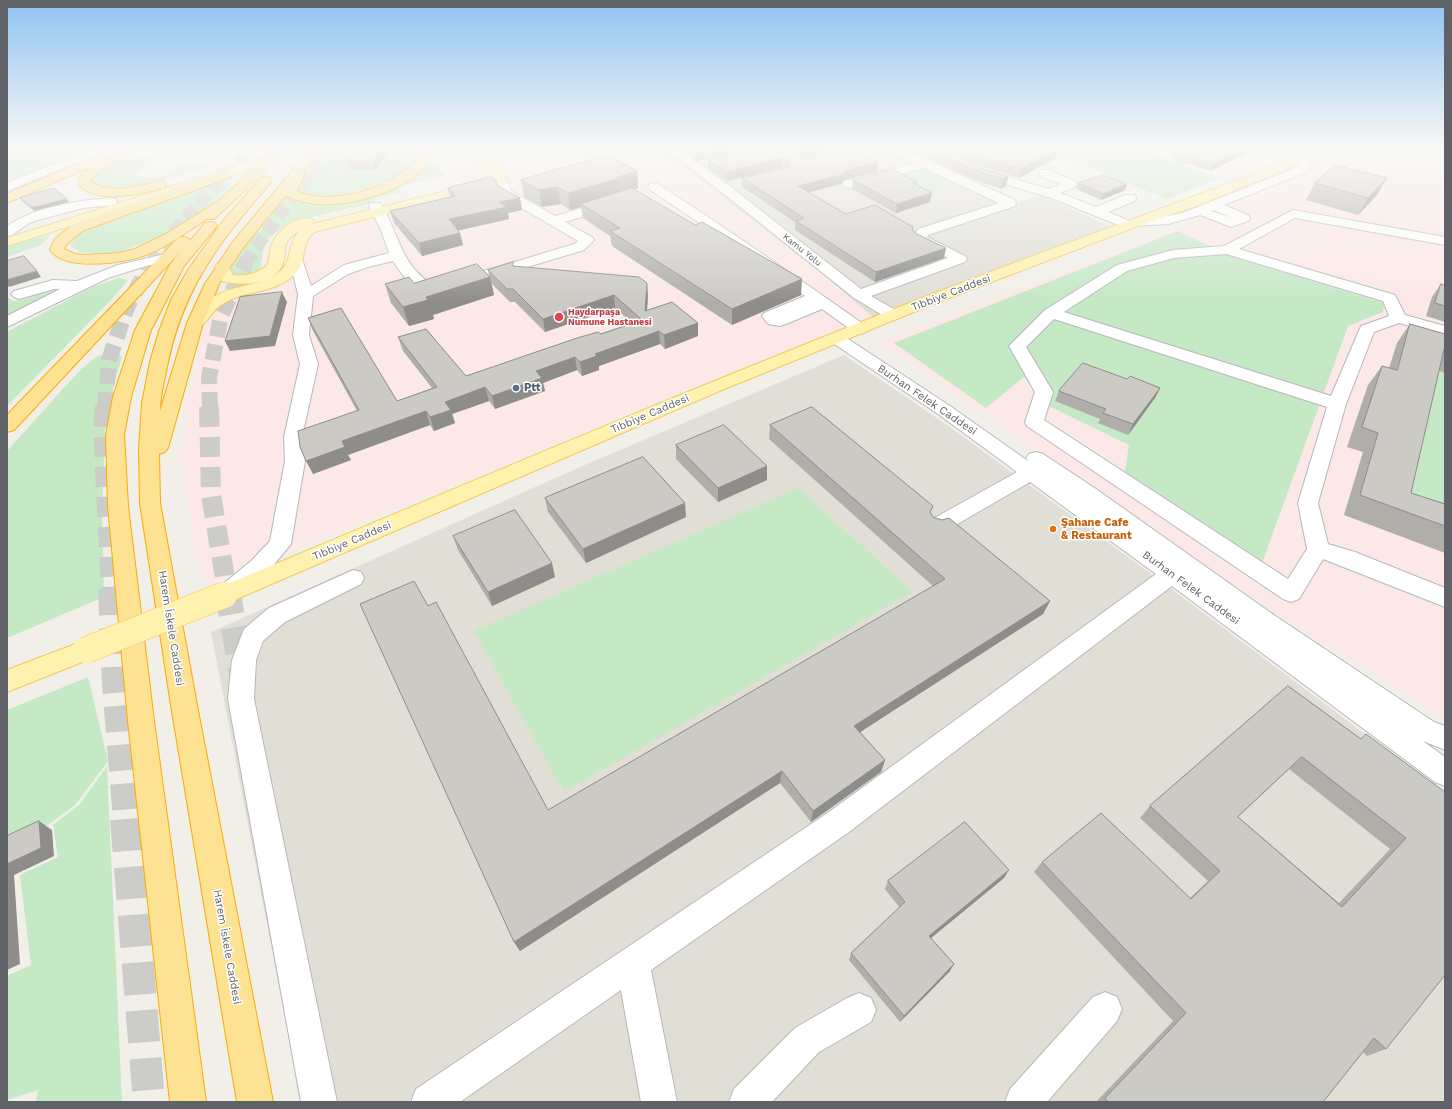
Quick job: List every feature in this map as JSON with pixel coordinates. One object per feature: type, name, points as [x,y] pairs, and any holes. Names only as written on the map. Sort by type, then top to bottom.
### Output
[{"type":"highway","points":[[158,199],[77,228],[59,243],[57,250],[69,257],[81,259],[126,256],[153,245],[229,199]]},
{"type":"highway","points":[[188,1102],[175,988],[140,721],[118,506],[116,435],[122,396],[133,361],[143,330],[161,295],[177,265],[239,199]]},
{"type":"highway","name":"Harem İskele Caddesi","points":[[244,199],[195,270],[179,300],[167,331],[151,404],[148,449],[150,502],[184,705],[255,1102]]},
{"type":"highway","points":[[150,502],[159,440],[195,323],[212,284],[222,267],[271,199]]},
{"type":"highway","points":[[304,199],[320,201],[341,199]]},
{"type":"highway","points":[[7,426],[165,258],[220,205]]},
{"type":"main road","points":[[111,202],[121,199]]},
{"type":"main road","points":[[7,242],[147,199]]},
{"type":"main road","points":[[222,267],[227,278],[232,280],[242,281],[261,275],[272,269],[277,258],[277,250],[280,240],[289,231],[310,221],[423,199]]},
{"type":"main road","name":"Tıbbiye Caddesi","points":[[7,681],[224,595],[716,386],[887,318],[1132,224],[1202,199]]},
{"type":"main road","points":[[195,323],[215,301],[282,279],[294,268],[298,239],[310,228],[376,208]]},
{"type":"street","points":[[376,208],[388,230],[397,256],[414,279],[427,288],[499,271],[579,247],[587,240],[553,221],[523,199]]},
{"type":"street","points":[[672,199],[754,253],[820,300],[849,333]]},
{"type":"street","name":"Kamu Yolu","points":[[738,199],[887,318]]},
{"type":"street","points":[[859,295],[960,259],[919,238],[923,232],[1010,203],[1001,199]]},
{"type":"street","points":[[1063,199],[1132,224],[1168,220],[1200,211],[1229,199]]},
{"type":"street","points":[[1096,212],[1128,199]]},
{"type":"street","points":[[553,221],[624,200]]},
{"type":"street","points":[[7,233],[24,220],[33,217],[83,204],[111,202]]},
{"type":"street","points":[[653,202],[754,253]]},
{"type":"street","points":[[1213,205],[1243,218],[1235,222]]},
{"type":"street","points":[[1200,211],[1231,223],[1235,222],[1263,230]]},
{"type":"street","points":[[1227,250],[1293,214],[1445,241]]},
{"type":"street","points":[[1398,318],[1390,298],[1227,250],[1173,254],[1122,268],[1051,313],[1018,346],[1044,392],[1034,422],[1291,593],[1318,550],[1308,504],[1337,404],[1367,329],[1398,318],[1445,331]]},
{"type":"street","points":[[306,294],[315,291],[344,271],[377,259],[397,256]]},
{"type":"street","points":[[7,322],[79,285],[105,274],[130,265],[165,258]]},
{"type":"street","points":[[224,595],[259,567],[280,544],[295,461],[293,437],[309,364],[301,335],[306,294],[296,260]]},
{"type":"street","points":[[18,294],[53,284],[64,283],[79,285]]},
{"type":"street","points":[[1051,313],[1337,404]]},
{"type":"street","name":"Burhan Felek Caddesi","points":[[849,333],[944,410],[1445,773]]},
{"type":"street","name":"Burhan Felek Caddesi","points":[[849,333],[1089,494],[1263,620],[1425,730],[1445,738]]},
{"type":"street","points":[[939,525],[1031,473]]},
{"type":"street","points":[[1318,550],[1346,558],[1445,598]]},
{"type":"street","points":[[429,1102],[839,822],[1172,574]]},
{"type":"street","points":[[319,1102],[241,699],[244,660],[253,636],[277,615],[353,578]]},
{"type":"street","points":[[633,963],[659,1102]]},
{"type":"street","points":[[1023,1102],[1105,1009]]},
{"type":"street","points":[[747,1102],[807,1040],[859,1010]]},
{"type":"shaded area","points":[[437,199],[724,199],[822,274],[874,318],[770,356],[205,585],[192,528],[181,458],[187,407],[203,335],[214,311],[222,302],[278,285],[309,233]]},
{"type":"shaded area","points":[[723,199],[1003,199],[1014,204],[1029,199],[1048,199],[1111,227],[874,318],[822,274]]},
{"type":"shaded area","points":[[1249,199],[1445,199],[1445,719],[1260,602],[1115,505],[881,342],[1175,229]]},
{"type":"shaded area","points":[[844,355],[947,425],[1162,582],[1401,761],[1445,797],[1445,1102],[301,1102],[211,632],[580,467]]},
{"type":"green space","points":[[170,199],[218,199],[200,213],[158,238],[119,252],[95,254],[80,252],[70,245],[80,233],[107,221]]},
{"type":"green space","points":[[282,199],[292,199],[309,203],[337,202],[346,199],[374,199],[375,203],[317,216],[287,226],[275,233],[265,243],[259,273],[241,279],[228,273],[249,239],[269,225],[272,208]]},
{"type":"green space","points":[[1178,231],[1236,258],[1384,303],[1383,312],[1348,326],[1262,563],[1124,477],[1129,445],[1049,406],[1052,388],[1024,377],[986,408],[894,343]]},
{"type":"green space","points":[[49,235],[50,236],[41,245],[7,257],[7,246]]},
{"type":"green space","points":[[119,278],[128,280],[110,301],[7,406],[7,332],[92,287]]},
{"type":"green space","points":[[53,289],[62,289],[7,318],[7,296],[12,301],[22,300]]},
{"type":"green space","points":[[116,353],[122,357],[115,380],[105,426],[102,512],[104,597],[7,638],[7,451],[81,369],[98,356]]},
{"type":"green space","points":[[1429,369],[1445,373],[1445,530],[1394,512]]},
{"type":"green space","points":[[798,488],[912,592],[564,792],[474,631]]},
{"type":"green space","points":[[88,677],[108,761],[75,805],[41,830],[7,846],[7,710]]},
{"type":"green space","points":[[107,766],[122,1102],[36,1102],[38,1090],[7,1100],[7,976],[31,965],[20,875],[58,857],[53,825],[79,805]]},
{"type":"building","points":[[21,199],[67,199],[32,208]]},
{"type":"building","points":[[443,199],[516,199],[499,202],[507,207],[449,219],[460,233],[419,243],[390,211]]},
{"type":"building","points":[[598,199],[650,199],[695,225],[702,222],[802,279],[732,309],[610,231],[620,228],[581,204]]},
{"type":"building","points":[[774,199],[820,199],[846,214],[875,205],[913,227],[912,229],[915,233],[946,248],[876,272],[796,221],[804,218]]},
{"type":"building","points":[[887,199],[914,199],[897,204]]},
{"type":"building","points":[[24,256],[37,271],[7,280],[7,261]]},
{"type":"building","points":[[513,262],[513,266],[639,277],[647,283],[645,311],[672,302],[698,323],[664,335],[659,331],[595,354],[597,356],[580,362],[575,357],[536,371],[542,378],[492,396],[485,387],[445,402],[451,410],[430,417],[426,411],[342,441],[345,447],[306,461],[300,447],[298,431],[359,410],[308,318],[341,308],[397,401],[437,387],[398,337],[426,329],[466,376],[577,338],[598,332],[601,334],[642,320],[614,295],[543,319],[513,289],[507,289],[488,270]]},
{"type":"building","points":[[477,264],[490,277],[426,297],[428,300],[403,307],[385,284],[409,277],[414,283]]},
{"type":"building","points":[[1441,284],[1445,285],[1445,306],[1435,303]]},
{"type":"building","points":[[282,292],[270,336],[225,341],[240,297]]},
{"type":"building","points":[[1410,324],[1445,334],[1445,350],[1444,349],[1411,493],[1445,504],[1445,526],[1360,495],[1378,433],[1362,427],[1382,366],[1397,370]]},
{"type":"building","points":[[1083,363],[1127,379],[1130,376],[1160,388],[1133,424],[1103,413],[1106,409],[1059,391]]},
{"type":"building","points":[[812,407],[933,506],[930,512],[933,517],[942,520],[949,518],[1050,601],[854,726],[885,760],[813,811],[782,771],[514,942],[360,604],[414,581],[428,606],[436,602],[548,810],[945,579],[770,425]]},
{"type":"building","points":[[724,425],[767,466],[718,488],[676,445]]},
{"type":"building","points":[[643,457],[685,503],[583,549],[545,498]]},
{"type":"building","points":[[515,510],[552,563],[488,592],[453,536]]},
{"type":"building","points":[[1288,686],[1361,739],[1366,734],[1445,792],[1445,975],[1386,1049],[1374,1038],[1323,1102],[1108,1102],[1105,1098],[1186,1013],[1042,862],[1101,813],[1191,899],[1220,871],[1150,806]],"holes":[[[1302,757],[1406,838],[1342,907],[1238,817]]]},
{"type":"building","points":[[39,821],[41,848],[7,864],[7,836]]},
{"type":"building","points":[[965,822],[1009,870],[929,936],[954,964],[904,1016],[851,953],[905,902],[888,881]]},
{"type":"tunnel","points":[[151,263],[184,219],[203,199]]},
{"type":"tunnel","points":[[245,263],[291,199]]},
{"type":"tunnel","points":[[105,408],[109,360],[127,307],[151,262]]},
{"type":"tunnel","points":[[210,408],[209,378],[221,316],[246,262]]},
{"type":"tunnel","points":[[105,407],[103,427],[111,590]]},
{"type":"tunnel","points":[[209,407],[211,495],[227,590]]},
{"type":"tunnel","points":[[111,589],[115,684],[126,820]]},
{"type":"tunnel","points":[[227,589],[242,674]]},
{"type":"tunnel","points":[[126,819],[149,1102]]},
{"type":"place","name":"Haydarpaşa Numune Hastanesi","points":[[559,317]]},
{"type":"place","name":"Ptt","points":[[516,388]]},
{"type":"place","name":"Şahane Cafe & Restaurant","points":[[1053,529]]}]
